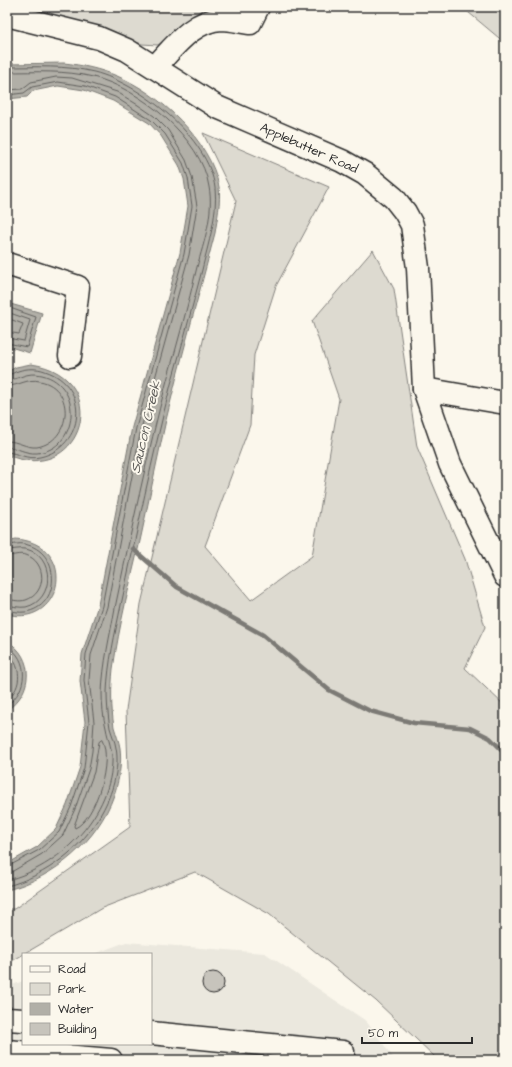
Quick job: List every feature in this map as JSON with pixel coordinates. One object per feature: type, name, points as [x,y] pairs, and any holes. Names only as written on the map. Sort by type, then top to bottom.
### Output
[{"type":"street","points":[[156,66],[191,30],[206,22],[222,19],[250,23],[258,7]]},
{"type":"street","name":"Applebutter Road","points":[[7,15],[100,38],[127,50],[156,66],[217,107],[342,161],[365,174],[394,198],[405,212],[412,225],[418,268],[424,389],[450,464],[505,576]]},
{"type":"street","points":[[7,264],[78,287],[70,356]]},
{"type":"street","points":[[424,389],[505,403]]},
{"type":"street","points":[[7,1018],[22,1020]]},
{"type":"street","points":[[152,1033],[265,1052],[343,1052],[343,1060]]},
{"type":"street","points":[[7,1051],[111,1060]]},
{"type":"shaded area","points":[[126,942],[265,953],[366,1021],[395,1060],[7,1060],[7,987],[22,981],[22,1045],[152,1045],[152,953],[97,953]]},
{"type":"green space","points":[[27,7],[245,7],[243,10],[199,12],[158,45],[142,44]]},
{"type":"green space","points":[[462,7],[505,7],[505,43]]},
{"type":"green space","points":[[203,133],[329,187],[276,286],[254,355],[250,425],[205,546],[251,600],[312,556],[339,399],[312,321],[373,250],[394,289],[417,447],[465,559],[485,627],[465,668],[505,706],[505,1060],[435,1060],[435,1057],[376,1001],[269,914],[195,872],[102,908],[26,953],[22,953],[22,955],[7,964],[7,909],[14,909],[130,827],[126,710],[141,604],[236,201]]},
{"type":"water","name":"Saucon Creek","points":[[64,63],[104,71],[117,76],[150,94],[166,106],[194,136],[206,153],[214,170],[219,187],[219,204],[215,233],[166,420],[115,653],[112,676],[112,705],[114,727],[120,745],[121,754],[120,772],[116,789],[107,812],[97,828],[86,842],[72,855],[41,877],[7,890],[7,864],[37,847],[56,829],[67,805],[80,767],[85,722],[80,681],[82,654],[98,605],[132,427],[180,253],[188,206],[184,179],[179,165],[161,136],[149,123],[113,101],[84,90],[58,86],[33,91],[27,97],[7,99],[7,64]]},
{"type":"water","points":[[7,303],[42,313],[30,353],[7,346]]},
{"type":"water","points":[[31,364],[57,372],[73,387],[80,406],[79,426],[71,443],[55,456],[34,461],[7,455],[7,372],[16,367]]},
{"type":"water","points":[[16,539],[36,544],[49,555],[56,569],[56,584],[51,598],[41,609],[26,615],[7,614],[7,541]]},
{"type":"water","points":[[7,641],[16,648],[22,656],[26,665],[27,675],[26,685],[22,694],[16,703],[7,710]]},
{"type":"building","points":[[213,972],[221,975],[224,983],[221,991],[213,994],[205,991],[202,983],[205,975]]},
{"type":"waterway","points":[[133,549],[177,587],[263,635],[329,690],[370,711],[414,723],[470,728],[490,738],[505,753]]}]
